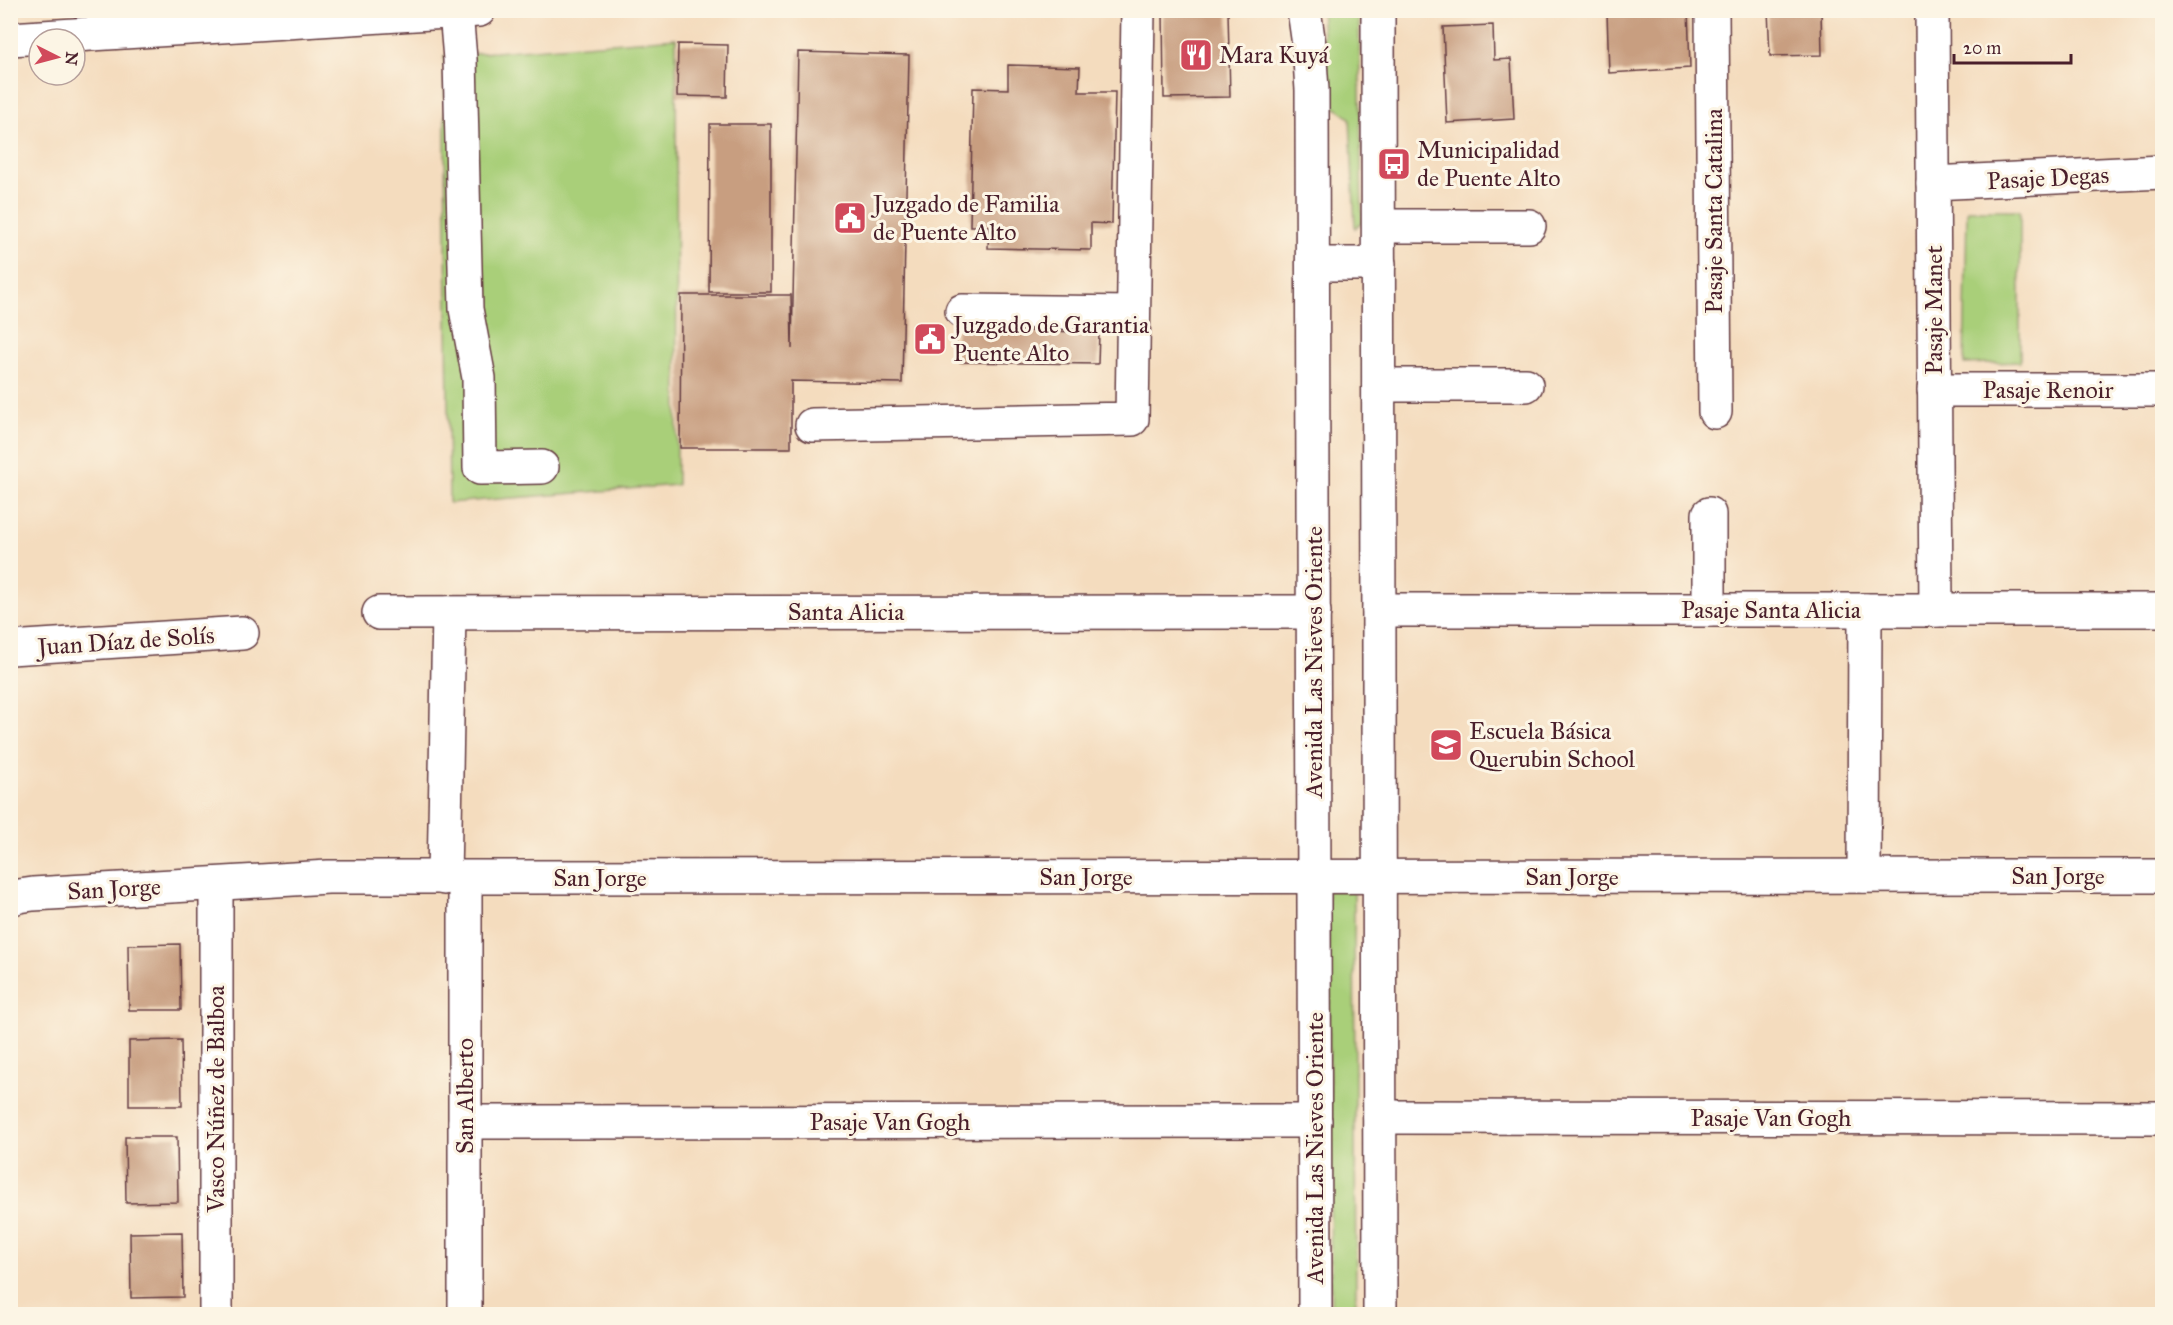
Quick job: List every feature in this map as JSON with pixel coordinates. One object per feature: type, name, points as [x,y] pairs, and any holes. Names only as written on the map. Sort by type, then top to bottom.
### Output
[{"type":"street","points":[[173,10],[231,25]]},
{"type":"street","points":[[813,425],[1132,419],[1138,10]]},
{"type":"street","name":"Avenida Las Nieves Oriente","points":[[1304,10],[1312,90],[1315,1314]]},
{"type":"street","points":[[1378,10],[1380,1314]]},
{"type":"street","name":"Pasaje Santa Catalina","points":[[1712,10],[1715,412]]},
{"type":"street","name":"Pasaje Manet","points":[[1932,10],[1936,610]]},
{"type":"street","points":[[10,39],[468,11],[460,59],[466,309],[479,378],[480,468],[542,467]]},
{"type":"street","name":"Pasaje Degas","points":[[1933,183],[2163,172]]},
{"type":"street","points":[[1379,226],[1529,226]]},
{"type":"street","points":[[1313,264],[1379,264]]},
{"type":"street","points":[[962,311],[1133,313]]},
{"type":"street","points":[[1379,385],[1526,385]]},
{"type":"street","name":"Pasaje Renoir","points":[[1934,390],[2163,390]]},
{"type":"street","points":[[1709,514],[1709,610]]},
{"type":"street","name":"Pasaje Santa Alicia","points":[[1379,610],[2163,610]]},
{"type":"street","points":[[1864,876],[1866,610]]},
{"type":"street","name":"Santa Alicia","points":[[379,612],[1314,612]]},
{"type":"street","name":"San Alberto","points":[[449,613],[455,878],[465,1122],[465,1314]]},
{"type":"street","name":"Juan Díaz de Solís","points":[[10,648],[242,633]]},
{"type":"street","name":"San Jorge","points":[[10,899],[33,894],[328,877],[2163,876]]},
{"type":"street","name":"Vasco Núñez de Balboa","points":[[216,884],[216,1314]]},
{"type":"street","name":"Pasaje Van Gogh","points":[[1380,1118],[2163,1118]]},
{"type":"street","name":"Pasaje Van Gogh","points":[[465,1122],[1315,1121]]},
{"type":"green space","points":[[1321,11],[1359,11],[1362,223],[1355,228],[1350,118],[1329,103]]},
{"type":"green space","points":[[676,38],[677,485],[449,503],[444,56]]},
{"type":"green space","points":[[1967,210],[2020,210],[2020,362],[1964,364]]},
{"type":"green space","points":[[1328,890],[1354,891],[1356,1314],[1331,1314]]},
{"type":"building","points":[[1688,10],[1690,68],[1609,73],[1607,13]]},
{"type":"building","points":[[1768,10],[1821,10],[1822,55],[1770,56]]},
{"type":"building","name":"Mara Kuyá","points":[[1228,11],[1230,97],[1164,98],[1163,12]]},
{"type":"building","points":[[1493,25],[1494,60],[1511,59],[1514,119],[1447,123],[1443,27]]},
{"type":"building","points":[[678,44],[728,45],[727,97],[677,96]]},
{"type":"building","name":"Juzgado de Familia de Puente Alto","points":[[798,52],[909,55],[902,383],[791,381],[791,448],[680,448],[681,295],[791,295],[792,349]]},
{"type":"building","points":[[1008,65],[1080,67],[1079,92],[1115,92],[1112,224],[1091,223],[1091,250],[988,248],[989,226],[970,226],[973,88],[1008,89]]},
{"type":"building","points":[[710,124],[771,124],[771,292],[709,292]]},
{"type":"building","points":[[956,330],[1099,332],[1098,364],[956,362]]},
{"type":"building","points":[[180,944],[181,1010],[129,1010],[128,945]]},
{"type":"building","points":[[181,1040],[182,1106],[129,1106],[129,1041]]},
{"type":"building","points":[[125,1137],[177,1137],[178,1202],[126,1203]]},
{"type":"building","points":[[182,1232],[183,1297],[131,1298],[130,1233]]},
{"type":"place","name":"Mara Kuyá","points":[[1196,55]]},
{"type":"place","name":"Municipalidad de Puente Alto","points":[[1394,164]]},
{"type":"place","name":"Juzgado de Familia de Puente Alto","points":[[850,218]]},
{"type":"place","name":"Juzgado de Garantia Puente Alto","points":[[930,339]]},
{"type":"place","name":"Escuela Básica Querubin School","points":[[1446,745]]}]
